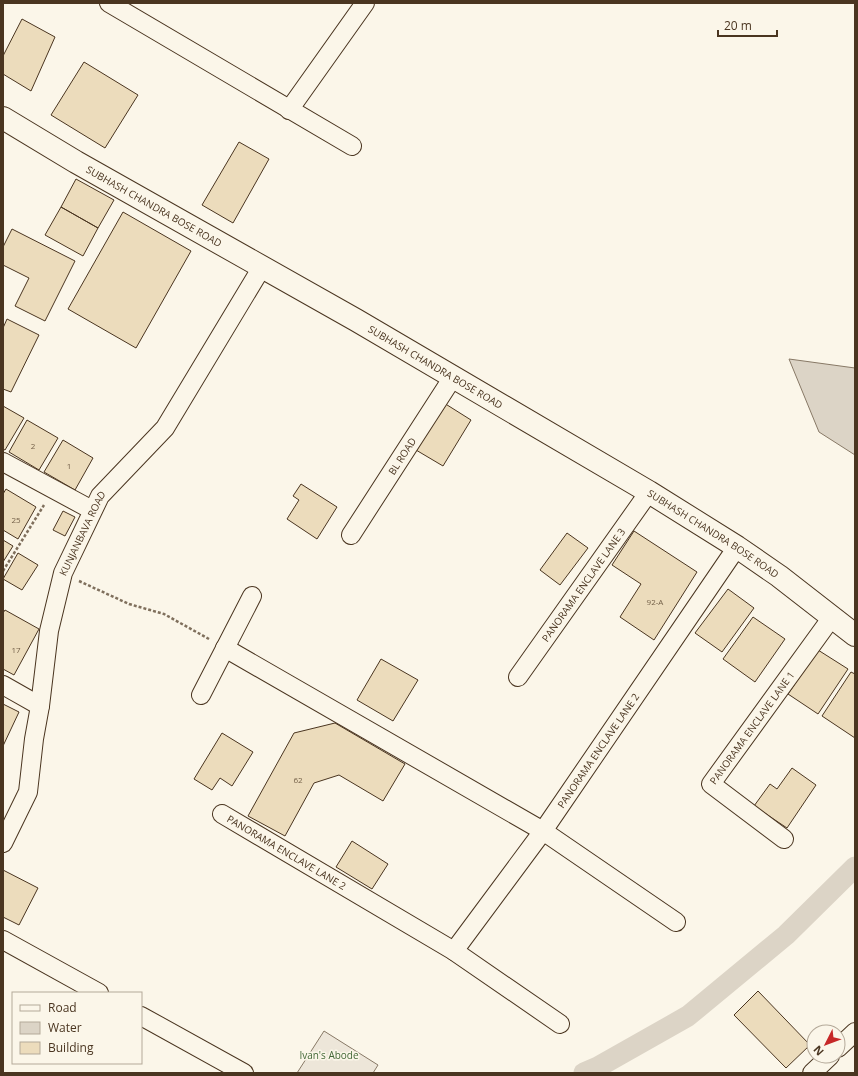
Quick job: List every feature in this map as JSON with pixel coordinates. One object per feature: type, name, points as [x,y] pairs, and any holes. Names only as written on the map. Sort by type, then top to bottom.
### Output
[{"type":"main road","name":"SUBHASH CHANDRA BOSE ROAD","points":[[3,118],[76,162],[356,320],[649,492],[737,547],[779,576],[855,635]]},
{"type":"street","points":[[109,3],[352,146]]},
{"type":"street","points":[[289,110],[365,3]]},
{"type":"street","name":"KUNJANBAVA ROAD","points":[[3,843],[28,792],[49,631],[63,573],[100,496],[165,428],[262,267]]},
{"type":"street","name":"BL ROAD","points":[[351,535],[453,377]]},
{"type":"street","points":[[3,462],[92,510]]},
{"type":"street","name":"PANORAMA ENCLAVE LANE 3","points":[[518,677],[649,492]]},
{"type":"street","name":"PANORAMA ENCLAVE LANE 2","points":[[454,951],[543,831],[737,547]]},
{"type":"street","points":[[201,695],[252,596]]},
{"type":"street","name":"PANORAMA ENCLAVE LANE 1","points":[[784,839],[711,784],[832,617]]},
{"type":"street","points":[[225,648],[543,831],[676,922]]},
{"type":"street","points":[[3,685],[40,706]]},
{"type":"street","name":"PANORAMA ENCLAVE LANE 2","points":[[222,814],[454,951],[560,1024]]},
{"type":"street","points":[[3,940],[97,992]]},
{"type":"street","points":[[142,1017],[244,1073]]},
{"type":"street","points":[[846,1040],[855,1032]]},
{"type":"street","points":[[812,1073],[822,1064]]},
{"type":"path","points":[[3,571],[53,489]]},
{"type":"path","points":[[63,573],[129,604],[164,614],[225,648]]},
{"type":"green space","name":"Ivan's Abode","points":[[324,1031],[378,1065],[373,1073],[297,1073]]},
{"type":"water","points":[[789,359],[855,368],[855,455],[819,432]]},
{"type":"building","points":[[22,19],[55,37],[31,91],[3,74],[3,56]]},
{"type":"building","points":[[84,62],[138,95],[105,148],[51,115]]},
{"type":"building","points":[[239,142],[269,159],[233,223],[202,205]]},
{"type":"building","points":[[76,179],[114,200],[98,228],[61,207]]},
{"type":"building","points":[[61,207],[98,228],[83,256],[45,235]]},
{"type":"building","points":[[123,212],[191,251],[136,348],[68,309]]},
{"type":"building","points":[[12,229],[75,261],[45,321],[15,306],[29,278],[3,265],[3,247]]},
{"type":"building","points":[[7,319],[39,335],[11,392],[3,389],[3,328]]},
{"type":"building","points":[[444,403],[471,420],[443,466],[416,450]]},
{"type":"building","points":[[3,406],[24,418],[5,450],[3,449]]},
{"type":"building","points":[[27,420],[58,438],[39,470],[9,452]]},
{"type":"building","points":[[63,440],[93,458],[75,490],[44,472]]},
{"type":"building","points":[[301,484],[337,507],[317,539],[287,519],[299,500],[293,496]]},
{"type":"building","points":[[6,489],[36,507],[18,539],[3,530],[3,494]]},
{"type":"building","points":[[63,511],[75,517],[65,536],[53,530]]},
{"type":"building","points":[[634,531],[697,572],[654,640],[620,617],[641,584],[612,565]]},
{"type":"building","points":[[567,533],[588,548],[560,585],[540,570]]},
{"type":"building","points":[[3,540],[13,546],[3,562]]},
{"type":"building","points":[[18,553],[38,565],[22,590],[3,579]]},
{"type":"building","points":[[728,589],[754,608],[722,652],[695,633]]},
{"type":"building","points":[[5,610],[39,629],[14,675],[3,669],[3,613]]},
{"type":"building","points":[[753,617],[785,639],[755,682],[723,659]]},
{"type":"building","points":[[818,650],[848,669],[818,714],[788,694]]},
{"type":"building","points":[[381,659],[418,680],[393,721],[357,700]]},
{"type":"building","points":[[851,672],[855,674],[855,738],[822,716]]},
{"type":"building","points":[[3,704],[19,712],[3,746]]},
{"type":"building","points":[[335,723],[405,764],[383,801],[339,775],[314,783],[285,836],[248,816],[294,733]]},
{"type":"building","points":[[222,733],[253,752],[232,786],[220,778],[212,790],[194,779]]},
{"type":"building","points":[[792,768],[816,785],[787,828],[754,806],[770,784],[777,789]]},
{"type":"building","points":[[352,841],[388,864],[372,889],[336,867]]},
{"type":"building","points":[[3,870],[38,888],[19,925],[3,917]]},
{"type":"building","points":[[758,991],[806,1041],[806,1049],[786,1068],[734,1015]]},
{"type":"waterway","points":[[584,1073],[598,1067],[688,1016],[786,935],[855,867]]}]
